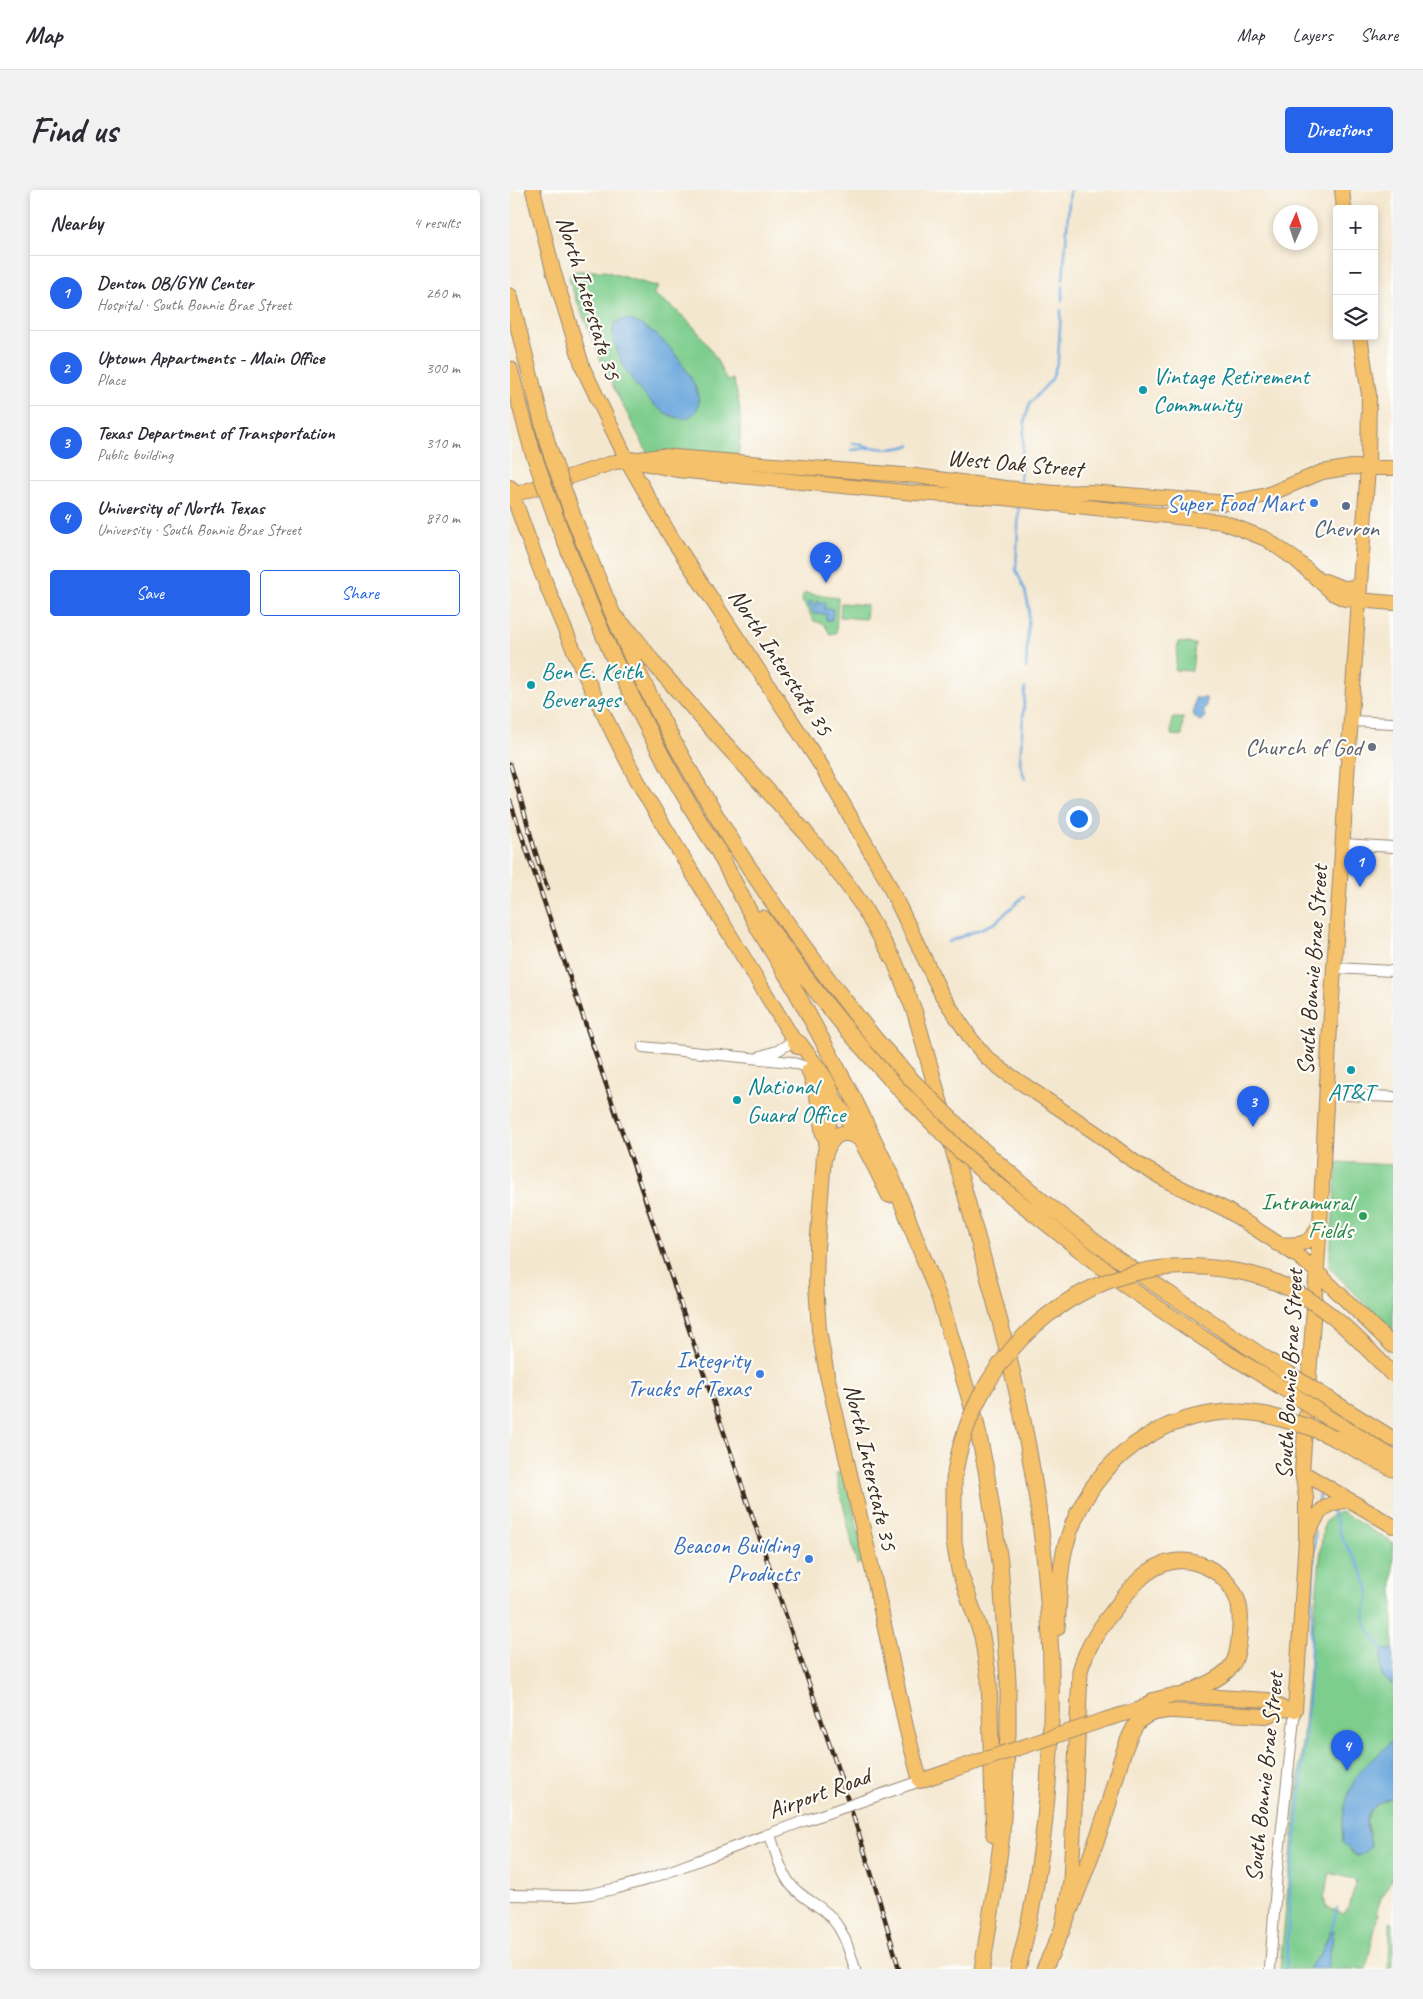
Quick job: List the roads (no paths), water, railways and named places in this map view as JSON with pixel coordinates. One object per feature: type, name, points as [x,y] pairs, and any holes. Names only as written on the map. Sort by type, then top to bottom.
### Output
[{"type":"highway","points":[[510,296],[548,445],[572,513],[614,616],[654,704],[694,778],[727,833],[769,898],[826,976],[877,1041],[910,1078],[976,1144],[1041,1200],[1102,1248],[1160,1289],[1286,1372],[1393,1439]]},
{"type":"highway","points":[[510,370],[532,450],[591,608],[619,670],[669,768],[717,849],[758,928],[792,984],[871,1133],[909,1218],[952,1336],[976,1417],[994,1520],[1003,1599],[1008,1681],[1006,1789],[996,1881],[982,1969]]},
{"type":"highway","points":[[614,616],[633,635],[656,666],[825,855],[862,905],[895,962],[905,986],[921,1033],[997,1309],[1018,1398],[1031,1464],[1043,1550],[1051,1640],[1051,1694]]},
{"type":"highway","points":[[717,849],[771,929],[858,1044],[961,1152],[1077,1248],[1138,1294],[1203,1338],[1393,1458]]},
{"type":"highway","points":[[809,1071],[834,1097],[860,1139],[896,1209],[912,1251],[952,1336]]},
{"type":"highway","points":[[824,1158],[828,1144],[837,1136],[847,1134],[860,1139]]},
{"type":"highway","points":[[996,1881],[989,1680],[982,1636],[966,1593],[957,1561],[953,1515],[954,1480],[958,1452],[970,1414],[997,1367],[1013,1346],[1043,1318],[1062,1304],[1092,1288],[1122,1276],[1158,1268],[1195,1265],[1239,1272],[1275,1282],[1301,1294],[1335,1317],[1393,1375]]},
{"type":"highway","points":[[1018,1969],[1040,1860],[1051,1694],[1064,1551],[1081,1505],[1097,1480],[1120,1456],[1149,1435],[1179,1421],[1227,1412],[1268,1415],[1309,1427],[1393,1469]]},
{"type":"highway","points":[[1062,1930],[1071,1881],[1080,1671],[1084,1654],[1106,1620],[1139,1580],[1149,1571],[1162,1564],[1182,1561],[1201,1564],[1219,1575],[1233,1591],[1240,1613],[1238,1649],[1231,1666],[1212,1681],[1183,1695]]},
{"type":"highway","points":[[1044,1969],[1084,1876],[1125,1751],[1136,1725],[1143,1717],[1152,1712],[1165,1711]]},
{"type":"main road","name":"North Interstate 35","points":[[533,190],[553,270],[583,368],[626,460],[671,536],[822,767],[886,879],[942,995],[966,1032],[978,1048],[997,1066],[1146,1169],[1225,1209],[1299,1257],[1316,1271],[1393,1346]]},
{"type":"main road","points":[[1342,190],[1344,205]]},
{"type":"main road","name":"South Bonnie Brae Street","points":[[1289,1709],[1306,1538],[1306,1497],[1302,1472],[1320,1225],[1326,1094],[1368,466],[1369,395],[1361,340]]},
{"type":"main road","name":"West Oak Street","points":[[511,493],[626,460],[662,456],[702,466],[924,493],[1004,498],[1223,522],[1266,539],[1317,578]]},
{"type":"main road","name":"West Oak Street","points":[[702,466],[916,476],[998,487],[1055,492],[1090,492],[1228,503],[1267,494],[1322,472],[1368,466],[1393,468]]},
{"type":"main road","name":"North Interstate 35","points":[[511,493],[568,642],[624,757],[647,798],[795,1040],[809,1071],[819,1110],[824,1158]]},
{"type":"main road","points":[[1223,522],[1228,503]]},
{"type":"main road","points":[[1317,578],[1343,588],[1360,586]]},
{"type":"main road","points":[[1317,578],[1334,594],[1345,599],[1393,602]]},
{"type":"main road","name":"North Interstate 35","points":[[795,1040],[800,1043],[826,1080],[834,1097],[824,1158],[817,1253],[817,1310],[821,1345],[906,1727],[920,1781]]},
{"type":"main road","points":[[1277,1244],[1304,1244],[1312,1238],[1320,1225]]},
{"type":"main road","points":[[1302,1472],[1393,1526]]},
{"type":"main road","points":[[1306,1538],[1322,1508],[1329,1503],[1348,1500]]},
{"type":"main road","name":"Airport Road","points":[[920,1781],[1141,1708],[1153,1700],[1169,1696],[1183,1695],[1268,1700],[1289,1709]]},
{"type":"main road","name":"Airport Road","points":[[1141,1708],[1266,1716],[1289,1709]]},
{"type":"street","points":[[1351,721],[1393,723]]},
{"type":"street","points":[[1343,844],[1393,847]]},
{"type":"street","points":[[1334,968],[1393,971]]},
{"type":"street","points":[[752,1057],[772,1054],[795,1040]]},
{"type":"street","points":[[643,1047],[752,1057],[797,1064],[809,1071]]},
{"type":"street","points":[[1326,1094],[1393,1097]]},
{"type":"street","name":"South Bonnie Brae Street","points":[[1270,1969],[1289,1709]]},
{"type":"street","name":"Airport Road","points":[[510,1895],[591,1894],[649,1879],[804,1821],[920,1781]]},
{"type":"street","points":[[770,1835],[782,1871],[796,1891],[830,1915],[838,1925],[850,1951],[854,1969]]},
{"type":"water","points":[[624,319],[647,328],[668,345],[691,378],[699,402],[697,409],[687,418],[678,418],[659,409],[641,392],[627,372],[618,353],[613,330],[615,323]]},
{"type":"water","points":[[811,601],[815,607],[816,601],[822,604],[824,601],[826,603],[824,609],[833,609],[832,620],[826,620],[826,614],[814,614],[807,603]]},
{"type":"water","points":[[1195,698],[1206,698],[1206,707],[1203,709],[1205,717],[1200,721],[1193,716]]},
{"type":"water","points":[[1393,1649],[1393,1685],[1381,1675],[1382,1650]]},
{"type":"water","points":[[1393,1738],[1393,1797],[1373,1808],[1367,1816],[1366,1821],[1371,1846],[1361,1855],[1356,1855],[1343,1843],[1344,1812],[1349,1792],[1365,1766]]},
{"type":"water","points":[[1332,1928],[1334,1931],[1327,1969],[1308,1969],[1321,1953]]},
{"type":"waterway","points":[[1063,280],[1070,190]]},
{"type":"waterway","points":[[1062,300],[1063,286]]},
{"type":"waterway","points":[[1020,481],[1025,419],[1030,403],[1052,379],[1058,360],[1061,310]]},
{"type":"waterway","points":[[853,443],[889,449],[910,445]]},
{"type":"waterway","points":[[851,450],[870,448]]},
{"type":"waterway","points":[[1019,506],[1016,570],[1025,590],[1029,609],[1026,668]]},
{"type":"waterway","points":[[1025,688],[1020,763],[1025,779]]},
{"type":"waterway","points":[[948,942],[995,923],[1024,896]]},
{"type":"waterway","points":[[1318,1507],[1319,1494]]},
{"type":"waterway","points":[[1331,1508],[1343,1540],[1361,1569],[1369,1592],[1365,1613],[1366,1624],[1383,1651]]},
{"type":"waterway","points":[[1286,1969],[1291,1879],[1300,1799],[1310,1676],[1315,1532]]},
{"type":"waterway","points":[[1332,1929],[1337,1908]]},
{"type":"railway","points":[[510,764],[537,858],[548,889]]},
{"type":"railway","points":[[510,801],[833,1756],[868,1862],[899,1969]]},
{"type":"place","name":"Vintage Retirement Community","points":[[1143,390]]},
{"type":"place","name":"Super Food Mart","points":[[1314,503]]},
{"type":"place","name":"Chevron","points":[[1346,506]]},
{"type":"place","name":"Uptown Appartments - Main Office","points":[[826,583]]},
{"type":"place","name":"Ben E. Keith Beverages","points":[[531,685]]},
{"type":"place","name":"Church of God","points":[[1372,747]]},
{"type":"place","name":"Denton OB/GYN Center","points":[[1360,887]]},
{"type":"place","name":"AT&T","points":[[1351,1070]]},
{"type":"place","name":"National Guard Office","points":[[737,1100]]},
{"type":"place","name":"Texas Department of Transportation","points":[[1253,1127]]},
{"type":"place","name":"Intramural Fields","points":[[1363,1216]]},
{"type":"place","name":"Integrity Trucks of Texas","points":[[760,1374]]},
{"type":"place","name":"Beacon Building Products","points":[[809,1559]]},
{"type":"place","name":"University of North Texas","points":[[1347,1771]]}]
